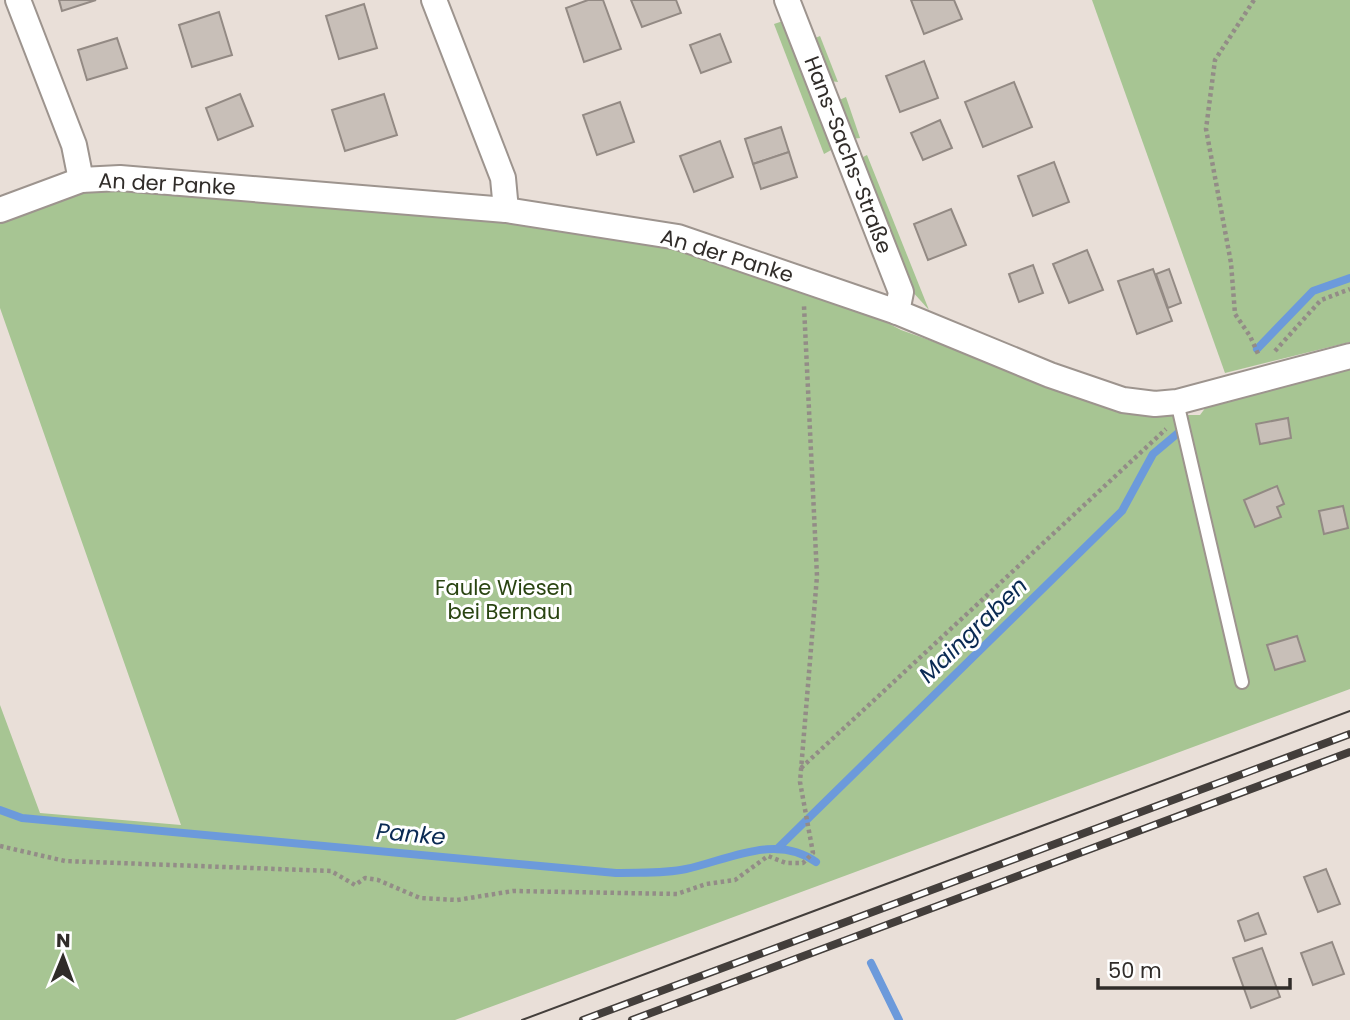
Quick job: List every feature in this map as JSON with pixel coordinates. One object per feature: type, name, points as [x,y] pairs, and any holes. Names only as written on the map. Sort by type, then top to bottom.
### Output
[{"type":"street","points":[[18,0],[74,145],[81,180]]},
{"type":"street","points":[[434,0],[503,178],[506,210]]},
{"type":"street","name":"Hans-Sachs-Straße","points":[[788,0],[901,292],[897,312]]},
{"type":"street","name":"An der Panke","points":[[0,210],[81,180],[120,178],[506,210],[678,237],[897,312],[1050,375],[1123,400],[1178,409],[1268,378],[1350,356]]},
{"type":"lane","points":[[1178,409],[1242,682]]},
{"type":"path","points":[[1254,0],[1215,60],[1206,129],[1235,288],[1235,314],[1250,336],[1268,378]]},
{"type":"path","points":[[0,846],[65,861],[331,872],[355,885],[365,878],[378,880],[420,898],[457,900],[513,891],[677,894],[706,884],[735,880],[768,856],[786,863],[803,863],[813,852],[800,782],[817,576],[803,304],[811,283]]},
{"type":"path","points":[[1268,378],[1270,359],[1287,336],[1321,300],[1350,289]]},
{"type":"path","points":[[801,768],[1178,409]]},
{"type":"green space","points":[[1092,0],[1350,0],[1350,342],[1225,373]]},
{"type":"green space","points":[[783,21],[833,149],[824,154],[774,24]]},
{"type":"green space","points":[[820,36],[838,82],[830,81],[813,39]]},
{"type":"green space","points":[[846,97],[860,138],[852,139],[837,101]]},
{"type":"green space","points":[[867,155],[929,310],[911,290],[859,159]]},
{"type":"green space","name":"Faule Wiesen bei Bernau","points":[[103,190],[517,219],[671,247],[865,311],[901,330],[1122,409],[1171,415],[1200,415],[1206,407],[1350,367],[1350,689],[455,1020],[0,1020],[0,705],[40,813],[181,825],[0,308],[0,221],[57,198]]},
{"type":"building","points":[[59,0],[96,0],[62,11]]},
{"type":"building","points":[[588,0],[603,0],[621,49],[584,62],[566,8]]},
{"type":"building","points":[[631,0],[676,0],[681,13],[642,27]]},
{"type":"building","points":[[911,0],[954,0],[962,19],[924,34]]},
{"type":"building","points":[[364,4],[377,48],[339,59],[326,16]]},
{"type":"building","points":[[219,12],[232,55],[192,67],[179,25]]},
{"type":"building","points":[[720,34],[731,62],[701,73],[690,45]]},
{"type":"building","points":[[117,38],[127,68],[87,80],[78,50]]},
{"type":"building","points":[[924,61],[938,98],[900,112],[886,76]]},
{"type":"building","points":[[1014,82],[1032,127],[983,147],[965,102]]},
{"type":"building","points":[[240,94],[253,126],[218,140],[206,108]]},
{"type":"building","points":[[384,94],[397,135],[345,151],[332,110]]},
{"type":"building","points":[[620,102],[634,142],[597,155],[583,115]]},
{"type":"building","points":[[940,120],[952,148],[923,160],[911,133]]},
{"type":"building","points":[[781,127],[789,152],[753,164],[745,139]]},
{"type":"building","points":[[720,141],[733,177],[694,192],[680,156]]},
{"type":"building","points":[[789,152],[797,177],[761,189],[753,164]]},
{"type":"building","points":[[1054,162],[1069,202],[1033,216],[1018,176]]},
{"type":"building","points":[[951,209],[966,245],[928,260],[914,224]]},
{"type":"building","points":[[1087,250],[1103,290],[1069,303],[1053,264]]},
{"type":"building","points":[[1033,265],[1043,293],[1019,302],[1009,274]]},
{"type":"building","points":[[1153,269],[1172,321],[1137,334],[1118,281]]},
{"type":"building","points":[[1169,269],[1181,303],[1168,308],[1156,274]]},
{"type":"building","points":[[1288,418],[1291,438],[1260,444],[1256,424]]},
{"type":"building","points":[[1277,486],[1284,504],[1277,507],[1281,517],[1255,527],[1244,500]]},
{"type":"building","points":[[1343,506],[1348,528],[1324,534],[1319,511]]},
{"type":"building","points":[[1297,636],[1305,661],[1275,670],[1267,645]]},
{"type":"building","points":[[1326,869],[1340,904],[1318,912],[1304,877]]},
{"type":"building","points":[[1258,913],[1266,934],[1245,941],[1238,921]]},
{"type":"building","points":[[1332,942],[1344,974],[1313,985],[1301,953]]},
{"type":"building","points":[[1262,948],[1280,997],[1251,1008],[1233,958]]},
{"type":"waterway","name":"Maingraben","points":[[1257,349],[1313,291],[1350,278]]},
{"type":"waterway","name":"Maingraben","points":[[777,849],[1122,511],[1153,454],[1184,428]]},
{"type":"waterway","name":"Panke","points":[[0,810],[22,818],[616,873],[678,871],[768,849],[801,854],[816,862]]},
{"type":"waterway","name":"Panke","points":[[871,963],[899,1020]]},
{"type":"tram line","points":[[522,1020],[1350,711]]},
{"type":"railway","points":[[583,1020],[1350,734]]},
{"type":"railway","points":[[632,1020],[1350,752]]}]
